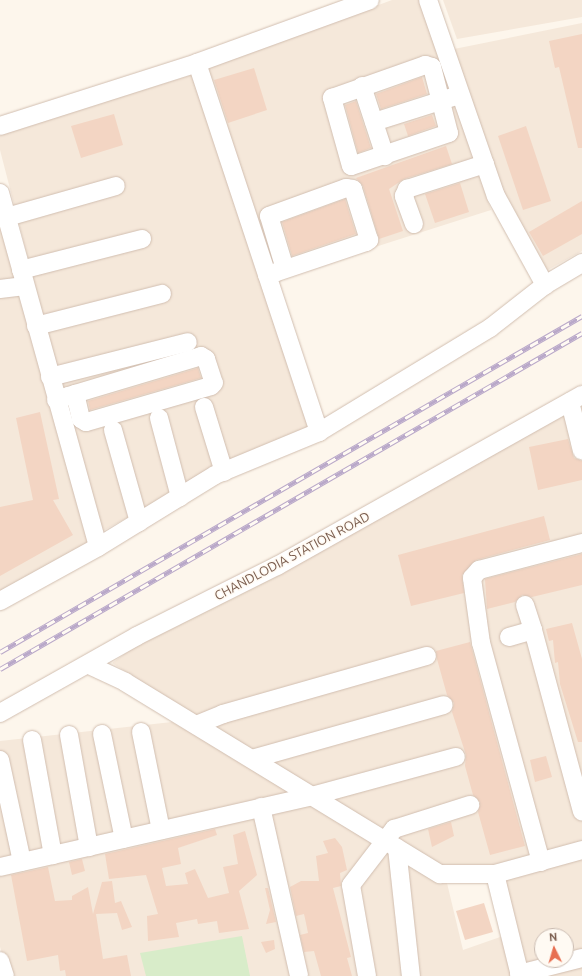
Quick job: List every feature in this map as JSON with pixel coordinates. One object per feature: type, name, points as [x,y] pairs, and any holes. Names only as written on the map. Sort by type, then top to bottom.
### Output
[{"type":"street","points":[[0,126],[197,63],[370,0]]},
{"type":"street","points":[[428,0],[496,196],[544,285]]},
{"type":"street","points":[[197,63],[320,432]]},
{"type":"street","points":[[429,65],[442,100],[449,133],[385,156],[351,166],[330,102],[335,95],[429,65]]},
{"type":"street","points":[[362,86],[385,156]]},
{"type":"street","points":[[374,122],[461,95]]},
{"type":"street","points":[[414,224],[404,196],[407,189],[485,164]]},
{"type":"street","points":[[7,217],[116,186]]},
{"type":"street","points":[[267,275],[285,269],[369,240],[353,189],[346,188],[270,216],[285,269]]},
{"type":"street","points":[[0,193],[56,400],[98,547]]},
{"type":"street","points":[[0,289],[23,278],[142,239]]},
{"type":"street","points":[[0,601],[98,547],[224,472],[320,432],[490,328],[544,285],[582,263]]},
{"type":"street","points":[[36,326],[162,294]]},
{"type":"street","points":[[50,377],[188,342]]},
{"type":"street","points":[[56,400],[75,394],[201,356],[206,359],[214,383],[211,386],[86,422],[81,418],[75,394]]},
{"type":"street","points":[[576,399],[582,451]]},
{"type":"street","name":"CHANDLODIA STATION ROAD","points":[[0,713],[412,492],[576,399]]},
{"type":"street","points":[[204,407],[224,472]]},
{"type":"street","points":[[159,418],[180,497]]},
{"type":"street","points":[[113,430],[139,522]]},
{"type":"street","points":[[541,862],[481,643],[472,578],[479,570],[582,543]]},
{"type":"street","points":[[525,605],[582,811]]},
{"type":"street","points":[[509,637],[533,630]]},
{"type":"street","points":[[196,725],[223,714],[427,656]]},
{"type":"street","points":[[89,665],[125,682],[440,874],[494,874],[582,850]]},
{"type":"street","points":[[252,759],[444,705]]},
{"type":"street","points":[[141,732],[161,830]]},
{"type":"street","points":[[102,734],[124,838]]},
{"type":"street","points":[[69,735],[89,847]]},
{"type":"street","points":[[32,740],[53,855]]},
{"type":"street","points":[[0,867],[312,796],[456,757]]},
{"type":"street","points":[[0,760],[22,862]]},
{"type":"street","points":[[368,976],[351,885],[390,844],[401,825],[470,806]]},
{"type":"street","points":[[261,807],[299,976]]},
{"type":"street","points":[[390,844],[411,976]]},
{"type":"street","points":[[494,874],[520,975],[582,958]]},
{"type":"street","points":[[0,961],[5,976]]},
{"type":"shaded area","points":[[392,0],[422,0],[491,210],[278,278],[204,70]]},
{"type":"shaded area","points":[[443,0],[582,0],[582,17],[457,39]]},
{"type":"shaded area","points":[[582,23],[582,251],[546,271],[502,192],[454,49]]},
{"type":"shaded area","points":[[195,74],[316,430],[213,471],[99,533],[0,150],[0,134]]},
{"type":"shaded area","points":[[0,220],[88,543],[0,594]]},
{"type":"shaded area","points":[[582,399],[582,846],[496,870],[439,868],[112,663],[140,643]]},
{"type":"shaded area","points":[[172,722],[447,883],[463,950],[503,936],[515,976],[10,976],[0,947],[0,741]]},
{"type":"shaded area","points":[[582,855],[582,976],[527,976],[500,878]]},
{"type":"green space","points":[[242,936],[250,976],[146,976],[140,953]]},
{"type":"building","points":[[582,34],[582,148],[578,148],[559,67],[555,68],[549,41]]},
{"type":"building","points":[[254,68],[267,110],[228,123],[214,80]]},
{"type":"building","points":[[422,77],[427,94],[381,109],[376,94]]},
{"type":"building","points":[[356,101],[371,148],[358,153],[345,105]]},
{"type":"building","points":[[114,114],[123,145],[81,158],[71,126]]},
{"type":"building","points":[[432,115],[436,126],[408,136],[404,124]]},
{"type":"building","points":[[526,126],[551,201],[523,210],[498,136]]},
{"type":"building","points":[[446,146],[452,164],[404,179],[389,189],[403,231],[379,239],[363,186],[356,178]]},
{"type":"building","points":[[460,183],[469,212],[435,223],[425,194]]},
{"type":"building","points":[[345,199],[356,234],[292,256],[282,222]]},
{"type":"building","points":[[582,201],[582,234],[543,256],[529,232]]},
{"type":"building","points":[[198,368],[201,378],[90,410],[88,401]]},
{"type":"building","points":[[40,412],[59,499],[53,500],[73,535],[0,576],[0,507],[33,500],[16,418]]},
{"type":"building","points":[[568,439],[574,458],[582,461],[582,480],[538,490],[529,447]]},
{"type":"building","points":[[544,516],[550,540],[476,560],[462,575],[464,593],[411,606],[398,555]]},
{"type":"building","points":[[582,554],[582,585],[532,597],[522,595],[515,602],[487,609],[485,579]]},
{"type":"building","points":[[572,623],[582,659],[582,742],[578,742],[560,684],[558,662],[555,663],[553,640],[549,641],[546,629]]},
{"type":"building","points":[[470,642],[525,846],[490,855],[478,812],[480,802],[473,795],[465,766],[466,755],[452,712],[454,703],[447,695],[436,651]]},
{"type":"building","points":[[546,756],[552,777],[535,782],[530,760]]},
{"type":"building","points":[[451,822],[454,836],[432,847],[428,829]]},
{"type":"building","points":[[215,829],[217,835],[178,848],[181,864],[162,868],[166,886],[188,884],[185,873],[195,869],[208,898],[229,893],[223,867],[238,864],[233,835],[245,831],[257,875],[239,891],[249,929],[219,933],[217,921],[198,924],[197,919],[176,923],[179,937],[148,941],[147,916],[158,914],[146,875],[109,879],[105,854]]},
{"type":"building","points":[[335,838],[342,847],[347,870],[340,873],[341,886],[333,888],[351,957],[347,958],[352,976],[321,976],[314,951],[304,952],[300,935],[308,933],[306,923],[304,914],[296,916],[290,887],[301,881],[319,881],[316,856],[328,853],[323,841]]},
{"type":"building","points":[[82,859],[85,871],[72,875],[69,862]]},
{"type":"building","points":[[48,867],[55,901],[72,900],[72,896],[88,887],[93,914],[102,882],[112,881],[115,903],[121,901],[132,927],[122,930],[117,913],[96,914],[103,959],[127,955],[131,976],[66,976],[65,970],[60,971],[58,955],[27,961],[11,875]]},
{"type":"building","points":[[265,888],[268,888],[276,922],[266,924],[270,910]]},
{"type":"building","points":[[484,903],[493,932],[465,940],[456,911]]},
{"type":"building","points":[[274,940],[275,949],[266,953],[261,942]]},
{"type":"railway","points":[[0,652],[582,316]]},
{"type":"railway","points":[[0,669],[582,333]]}]
